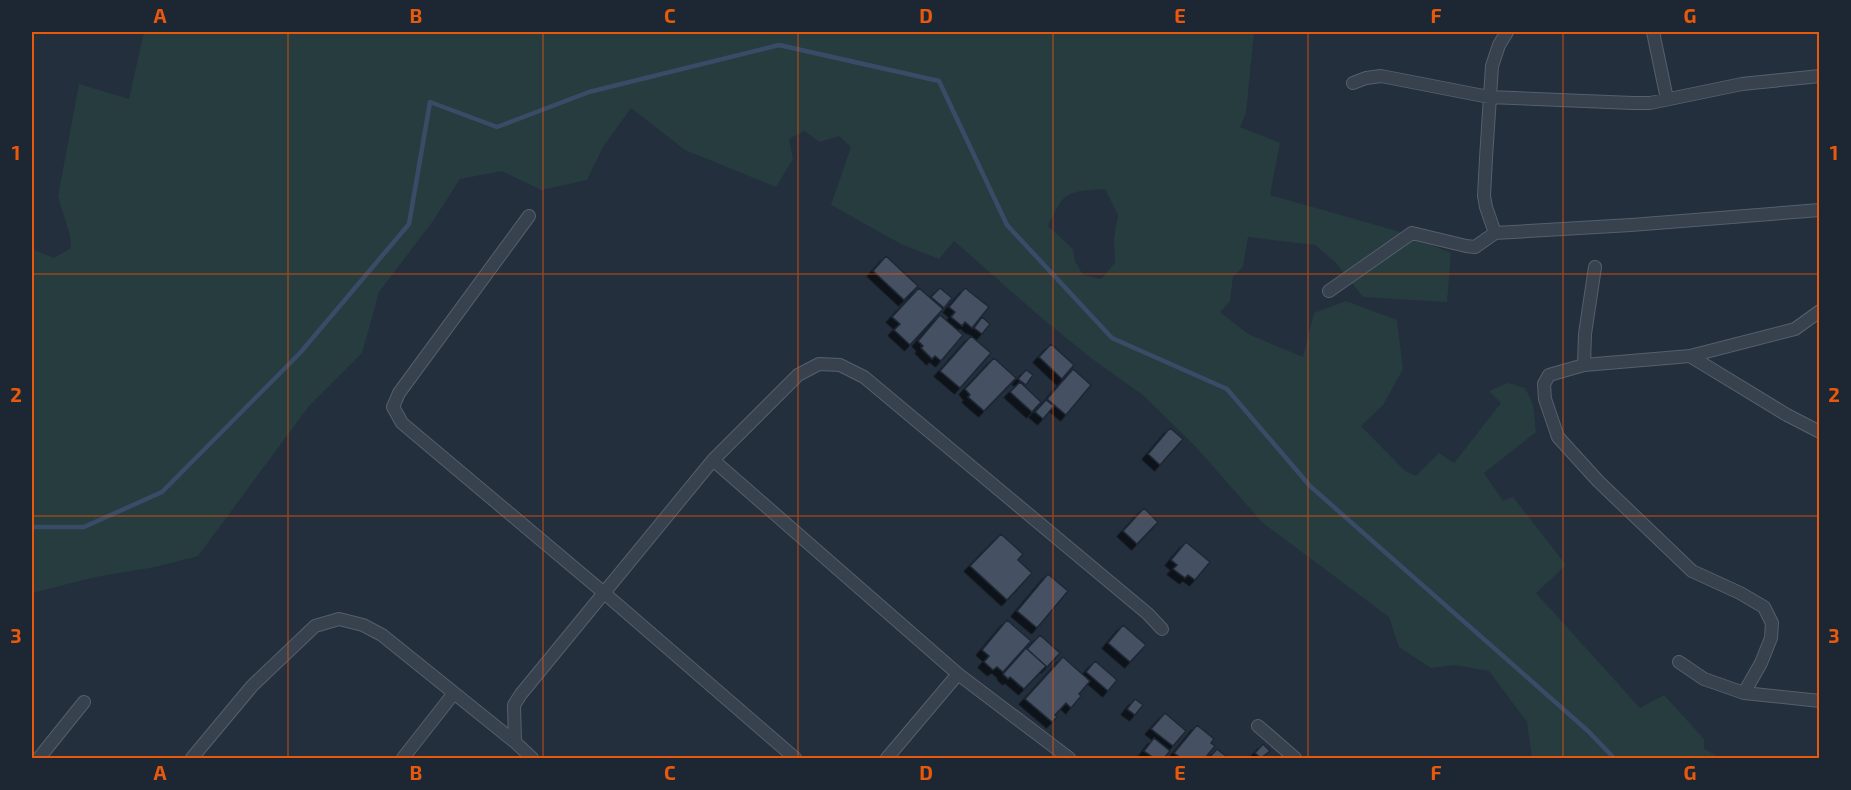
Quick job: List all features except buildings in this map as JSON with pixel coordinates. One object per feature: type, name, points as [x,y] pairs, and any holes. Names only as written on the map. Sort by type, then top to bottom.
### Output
[{"type":"street","points":[[1495,233],[1484,196],[1489,97],[1492,66],[1499,45],[1507,32]]},
{"type":"street","points":[[1653,32],[1667,99]]},
{"type":"street","points":[[1353,83],[1381,76],[1489,97],[1650,103],[1742,84],[1820,76]]},
{"type":"street","points":[[1329,291],[1412,233],[1475,247],[1495,233],[1820,210]]},
{"type":"street","points":[[529,216],[399,393],[393,407],[402,423],[603,592],[795,759]]},
{"type":"street","points":[[1584,365],[1586,327],[1594,267]]},
{"type":"street","points":[[1744,693],[1761,663],[1771,638],[1772,623],[1764,607],[1740,592],[1692,571],[1598,481],[1558,437],[1545,399],[1544,384],[1549,375],[1584,365],[1690,356],[1795,329],[1820,311]]},
{"type":"street","points":[[1690,356],[1787,415],[1820,432]]},
{"type":"street","points":[[515,742],[514,705],[547,660],[713,460],[798,375],[819,364],[840,366],[864,377],[1148,614],[1162,629]]},
{"type":"street","points":[[713,460],[958,674],[1069,759]]},
{"type":"street","points":[[192,759],[252,686],[291,648],[315,626],[339,619],[363,625],[382,635],[515,742],[532,759]]},
{"type":"street","points":[[1679,662],[1704,679],[1744,693],[1820,701]]},
{"type":"street","points":[[887,759],[958,674]]},
{"type":"street","points":[[403,759],[454,693]]},
{"type":"street","points":[[39,759],[84,702]]},
{"type":"street","points":[[1258,726],[1295,759]]},
{"type":"green space","points":[[144,32],[1254,32],[1246,113],[1240,127],[1280,143],[1270,195],[1397,231],[1451,253],[1447,302],[1363,297],[1336,263],[1315,245],[1248,237],[1243,267],[1233,276],[1230,301],[1220,312],[1248,334],[1303,357],[1314,313],[1346,301],[1397,320],[1403,369],[1383,405],[1361,426],[1405,471],[1416,476],[1439,453],[1454,463],[1501,403],[1489,391],[1508,383],[1525,388],[1533,404],[1536,432],[1484,473],[1503,501],[1513,497],[1566,565],[1536,593],[1640,708],[1664,695],[1704,739],[1704,749],[1721,758],[1532,758],[1527,722],[1489,671],[1454,665],[1431,668],[1399,647],[1389,617],[1263,523],[1194,445],[1144,396],[1091,358],[1044,320],[954,241],[939,259],[901,244],[831,205],[851,147],[839,136],[820,142],[804,131],[789,139],[793,159],[776,187],[685,150],[631,108],[603,147],[587,180],[541,190],[502,171],[460,179],[433,221],[379,292],[362,353],[309,406],[198,556],[155,567],[95,577],[32,593],[32,249],[54,258],[71,248],[70,236],[58,196],[79,84],[129,99]],"holes":[[[1105,189],[1118,215],[1114,238],[1115,263],[1101,279],[1083,275],[1075,261],[1073,249],[1048,226],[1063,199],[1082,191]]]},
{"type":"waterway","points":[[32,527],[84,527],[162,492],[300,353],[409,224],[430,102],[497,127],[589,92],[779,45],[939,81],[1007,225],[1112,338],[1227,389],[1310,486],[1588,731],[1614,758]]}]
